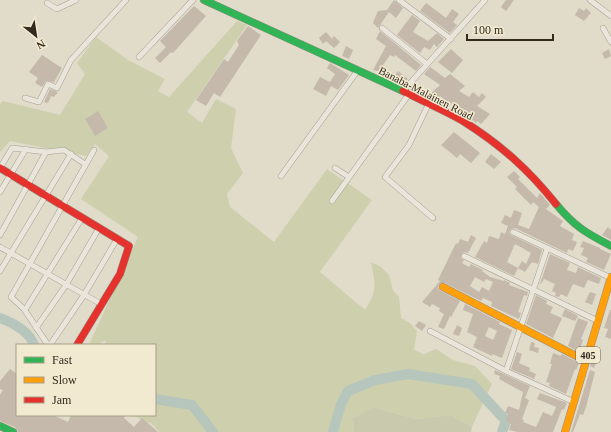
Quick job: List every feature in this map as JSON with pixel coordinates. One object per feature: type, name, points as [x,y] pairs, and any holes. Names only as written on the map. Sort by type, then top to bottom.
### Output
[{"type":"street","points":[[47,3],[57,9],[76,0]]},
{"type":"street","points":[[25,98],[39,102],[48,84],[57,88],[72,60],[126,0]]},
{"type":"street","points":[[139,56],[193,0]]},
{"type":"street","name":"Banaba-Malainen Road","points":[[204,0],[358,70],[462,121],[515,159],[533,176],[570,221],[587,234],[611,246]]},
{"type":"street","points":[[399,0],[451,40]]},
{"type":"street","points":[[332,201],[427,64],[451,40],[485,0]]},
{"type":"street","points":[[590,0],[611,16]]},
{"type":"street","points":[[382,28],[427,64]]},
{"type":"street","points":[[603,28],[611,42]]},
{"type":"street","points":[[281,176],[358,70]]},
{"type":"street","points":[[428,105],[409,145],[385,177],[433,218]]},
{"type":"street","points":[[78,344],[120,274],[129,246],[0,168],[12,148],[46,152],[64,150],[85,164]]},
{"type":"street","points":[[0,192],[26,149]]},
{"type":"street","points":[[48,344],[25,310],[11,297],[94,150]]},
{"type":"street","points":[[0,235],[46,152]]},
{"type":"street","points":[[0,272],[71,154]]},
{"type":"street","points":[[335,168],[349,177]]},
{"type":"street","points":[[25,310],[82,218]]},
{"type":"street","points":[[36,328],[66,284],[99,228]]},
{"type":"street","points":[[512,232],[611,278]]},
{"type":"street","points":[[50,344],[84,295],[117,239]]},
{"type":"street","points":[[0,247],[101,304]]},
{"type":"street","points":[[506,371],[547,249]]},
{"type":"street","points":[[464,256],[598,321]]},
{"type":"street","name":"405","points":[[565,432],[611,278]]},
{"type":"street","points":[[443,287],[586,361]]},
{"type":"street","points":[[430,331],[506,371],[574,402]]},
{"type":"street","points":[[0,426],[13,432]]},
{"type":"green space","points":[[237,21],[247,25],[187,112],[202,123],[216,99],[236,109],[231,148],[243,173],[227,194],[230,207],[274,242],[327,169],[372,200],[320,272],[365,310],[374,292],[374,276],[371,262],[381,267],[389,275],[393,290],[399,297],[401,318],[410,323],[417,331],[414,350],[424,354],[436,349],[453,360],[475,366],[492,384],[472,427],[451,415],[416,419],[373,407],[353,418],[354,432],[159,432],[152,424],[133,416],[156,416],[156,344],[105,344],[106,340],[99,344],[89,344],[138,237],[81,199],[109,156],[95,144],[86,156],[10,141],[0,152],[0,104],[3,101],[60,115],[85,74],[77,63],[96,37],[128,60],[165,79],[158,91],[169,97]]},
{"type":"green space","points":[[373,407],[416,419],[451,415],[472,427],[471,432],[354,432],[353,418]]},
{"type":"building","points":[[394,0],[403,8],[396,18],[389,12],[378,28],[373,23],[378,11],[387,10]]},
{"type":"building","points":[[506,0],[514,0],[506,11],[501,7]]},
{"type":"building","points":[[426,3],[446,18],[452,9],[459,14],[453,22],[457,25],[450,33],[420,11]]},
{"type":"building","points":[[194,6],[206,16],[173,53],[171,52],[160,63],[155,58],[166,47],[160,41]]},
{"type":"building","points":[[579,8],[584,11],[586,8],[591,13],[584,21],[575,15]]},
{"type":"building","points":[[412,15],[420,21],[413,32],[428,41],[437,33],[444,39],[437,47],[434,44],[430,50],[424,47],[420,53],[397,35]]},
{"type":"building","points":[[248,26],[261,35],[220,97],[214,93],[206,106],[196,100],[224,59],[228,62],[239,45],[237,41]]},
{"type":"building","points":[[380,31],[421,65],[416,71],[395,55],[394,57],[390,55],[381,68],[392,74],[393,72],[395,82],[380,74],[381,72],[373,70],[386,46],[376,39]]},
{"type":"building","points":[[326,32],[332,39],[334,36],[340,42],[334,48],[326,41],[323,44],[319,38]]},
{"type":"building","points":[[346,46],[353,50],[349,59],[342,56]]},
{"type":"building","points":[[451,49],[463,60],[452,73],[438,62]]},
{"type":"building","points":[[609,49],[611,56],[605,59],[602,53]]},
{"type":"building","points":[[42,55],[62,68],[54,82],[46,81],[42,87],[35,83],[38,78],[29,72]]},
{"type":"building","points":[[330,63],[349,75],[338,90],[331,86],[326,96],[313,89],[320,77],[330,82],[335,74],[327,68]]},
{"type":"building","points":[[430,67],[445,78],[450,74],[465,86],[459,91],[469,97],[473,92],[479,97],[482,93],[486,97],[477,106],[490,114],[481,124],[477,121],[476,123],[470,118],[471,117],[440,96],[438,100],[428,96],[440,85],[424,74]]},
{"type":"building","points":[[398,71],[408,79],[403,84],[394,77]]},
{"type":"building","points":[[50,89],[58,92],[54,97],[51,96],[48,103],[44,102]]},
{"type":"building","points":[[98,111],[108,128],[95,136],[85,119]]},
{"type":"building","points":[[454,132],[480,153],[471,163],[460,154],[457,158],[441,145]]},
{"type":"building","points":[[491,154],[501,162],[494,169],[485,162]]},
{"type":"building","points":[[514,171],[520,177],[518,179],[537,198],[540,193],[550,205],[546,209],[563,221],[560,226],[574,234],[572,240],[577,242],[573,251],[568,249],[567,253],[515,228],[511,229],[509,232],[511,235],[542,250],[538,264],[532,262],[525,272],[518,268],[514,276],[475,257],[484,241],[487,243],[489,236],[499,239],[501,232],[505,234],[508,226],[501,223],[505,215],[511,218],[514,210],[522,213],[518,225],[529,229],[539,207],[533,202],[531,205],[515,189],[517,187],[507,177]],"holes":[[[515,244],[531,253],[526,264],[522,261],[518,268],[507,262]]]},
{"type":"building","points":[[608,227],[611,230],[611,240],[602,235]]},
{"type":"building","points":[[471,235],[476,238],[468,253],[464,252],[461,254],[461,258],[464,260],[462,263],[469,267],[471,264],[483,270],[482,271],[490,277],[504,280],[510,283],[509,285],[528,292],[527,296],[524,295],[518,312],[521,313],[519,319],[491,306],[492,302],[483,298],[481,301],[445,283],[441,283],[438,287],[439,290],[460,301],[451,317],[450,316],[444,329],[438,327],[444,314],[439,311],[440,308],[432,304],[430,307],[422,302],[440,281],[438,280],[456,243],[458,244],[460,239],[468,242]],"holes":[[[475,277],[484,282],[486,279],[493,282],[489,291],[482,287],[479,292],[470,286]]]},
{"type":"building","points":[[583,241],[611,254],[604,270],[586,262],[588,258],[581,255],[584,248],[580,247]]},
{"type":"building","points":[[550,254],[570,263],[567,270],[576,273],[578,267],[601,278],[599,284],[588,280],[584,288],[573,284],[567,297],[561,294],[559,297],[555,296],[556,293],[552,291],[555,284],[544,279],[540,284]]},
{"type":"building","points":[[590,292],[596,294],[592,305],[585,302]]},
{"type":"building","points":[[536,295],[547,301],[546,304],[553,307],[550,313],[562,318],[553,338],[526,324]]},
{"type":"building","points":[[465,304],[512,330],[502,358],[492,354],[492,356],[473,347],[477,337],[467,332],[473,314],[463,310]],"holes":[[[489,327],[497,331],[493,340],[485,336]]]},
{"type":"building","points":[[565,309],[578,316],[575,321],[562,316]]},
{"type":"building","points":[[610,310],[611,339],[605,337],[608,329],[604,328]]},
{"type":"building","points":[[578,318],[588,322],[581,339],[583,340],[579,352],[568,346]]},
{"type":"building","points":[[419,321],[426,325],[422,331],[415,326]]},
{"type":"building","points":[[457,325],[462,328],[459,336],[453,334]]},
{"type":"building","points":[[531,342],[535,343],[534,347],[539,348],[538,353],[529,350]]},
{"type":"building","points":[[596,350],[600,352],[594,368],[590,366]]},
{"type":"building","points":[[517,352],[522,354],[519,363],[530,368],[529,371],[536,374],[534,379],[511,369]]},
{"type":"building","points":[[553,353],[561,356],[562,354],[579,363],[576,370],[575,369],[566,394],[549,386],[550,383],[546,382],[552,364],[550,364]]},
{"type":"building","points":[[10,369],[16,373],[16,416],[55,416],[68,422],[71,416],[125,416],[124,418],[134,427],[142,418],[158,432],[18,432],[15,427],[0,421],[0,395],[3,390],[0,389],[0,381]]},
{"type":"building","points":[[495,370],[530,386],[525,398],[529,400],[522,419],[524,420],[523,422],[536,427],[543,412],[552,416],[556,407],[537,399],[540,393],[567,403],[564,410],[562,409],[553,432],[518,432],[509,430],[511,424],[506,421],[508,414],[505,413],[508,406],[519,410],[523,392],[499,379],[500,376],[494,374]]},
{"type":"building","points":[[590,370],[595,372],[586,407],[583,415],[580,414],[573,432],[571,432]]},
{"type":"waterway","points":[[0,318],[15,325],[32,340],[34,344]]},
{"type":"waterway","points":[[333,432],[341,404],[348,391],[375,380],[408,374],[472,384],[506,421],[502,432]]},
{"type":"waterway","points":[[156,399],[192,405],[213,432]]},
{"type":"traffic: fast","points":[[204,0],[403,91]]},
{"type":"traffic: fast","points":[[556,204],[581,228],[611,246]]},
{"type":"traffic: fast","points":[[0,426],[13,432]]},
{"type":"traffic: slow","points":[[565,432],[611,277]]},
{"type":"traffic: slow","points":[[443,287],[586,361]]},
{"type":"traffic: jam","points":[[403,91],[456,117],[490,139],[513,158],[546,191],[556,204]]},
{"type":"traffic: jam","points":[[0,168],[129,246],[120,274],[78,344]]}]
